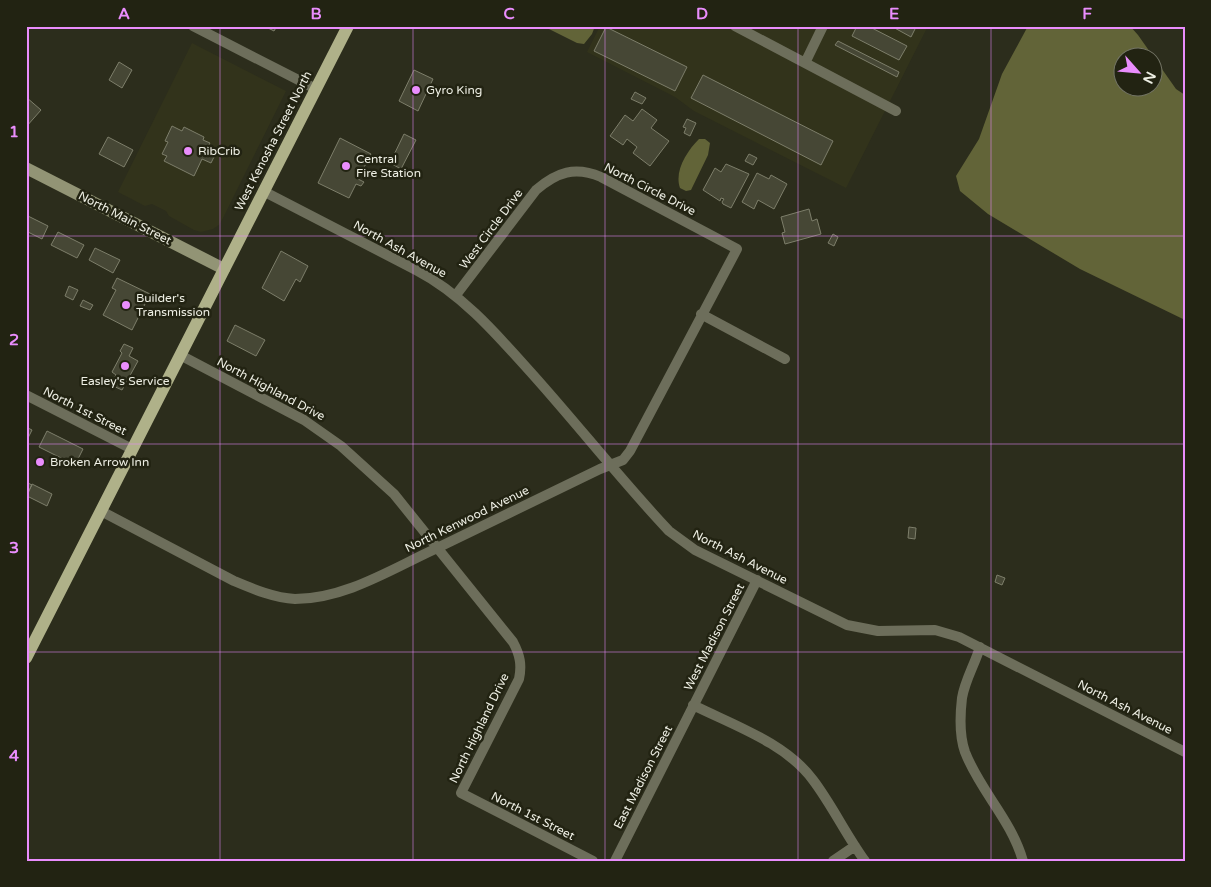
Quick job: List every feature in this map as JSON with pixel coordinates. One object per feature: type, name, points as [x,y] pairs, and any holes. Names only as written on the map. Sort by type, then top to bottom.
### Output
[{"type":"main road","name":"West Kenosha Street North","points":[[26,658],[348,26]]},
{"type":"main road","name":"North Main Street","points":[[26,168],[224,268]]},
{"type":"street","points":[[193,26],[316,89]]},
{"type":"street","points":[[735,26],[896,111]]},
{"type":"street","points":[[805,64],[824,26]]},
{"type":"street","name":"North Circle Drive","points":[[548,180],[572,171],[593,174],[737,248]]},
{"type":"street","name":"West Circle Drive","points":[[456,295],[536,190],[548,180]]},
{"type":"street","name":"North Ash Avenue","points":[[263,191],[432,279],[456,295],[498,336],[660,522],[679,540],[695,550],[847,625],[878,631],[923,630],[944,632],[980,647],[1185,752]]},
{"type":"street","name":"North Kenwood Avenue","points":[[101,511],[234,581],[255,590],[287,598],[320,596],[363,583],[600,469],[623,460],[630,451],[737,248]]},
{"type":"street","points":[[701,314],[785,359]]},
{"type":"street","name":"North Highland Drive","points":[[180,355],[278,406],[328,436],[394,494],[513,642],[521,664],[519,680],[461,793]]},
{"type":"street","name":"North 1st Street","points":[[26,394],[132,449]]},
{"type":"street","name":"West Madison Street","points":[[693,705],[757,580]]},
{"type":"street","points":[[980,647],[963,695],[961,718],[965,752],[1011,829],[1023,861]]},
{"type":"street","points":[[693,705],[768,742],[794,759],[813,779],[865,861]]},
{"type":"street","name":"East Madison Street","points":[[614,861],[693,705]]},
{"type":"street","name":"North 1st Street","points":[[461,793],[593,861]]},
{"type":"street","points":[[833,861],[855,846]]},
{"type":"shaded area","points":[[543,26],[595,26],[592,34],[584,44],[577,43]]},
{"type":"shaded area","points":[[600,26],[928,26],[846,188],[694,111],[675,97],[587,52]]},
{"type":"shaded area","points":[[1028,26],[1130,26],[1147,48],[1114,48],[1114,98],[1164,98],[1164,72],[1176,89],[1185,95],[1185,320],[1080,269],[988,214],[960,191],[956,176],[979,139],[1002,74]]},
{"type":"shaded area","points":[[192,43],[286,91],[219,225],[213,229],[201,232],[169,216],[166,211],[152,204],[145,206],[118,192]]},
{"type":"shaded area","points":[[699,139],[705,139],[710,143],[708,155],[691,190],[686,191],[680,188],[680,168],[686,155]]},
{"type":"building","points":[[264,26],[277,26],[274,31]]},
{"type":"building","points":[[857,26],[868,26],[907,46],[899,60],[852,36]]},
{"type":"building","points":[[891,26],[915,26],[916,27],[911,37]]},
{"type":"building","points":[[606,27],[687,67],[675,91],[594,51]]},
{"type":"building","points":[[838,41],[899,72],[897,77],[835,45]]},
{"type":"building","points":[[119,62],[132,70],[122,88],[109,80]]},
{"type":"building","name":"Gyro King","points":[[414,70],[433,79],[418,111],[399,101]]},
{"type":"building","points":[[703,75],[833,141],[821,165],[691,98]]},
{"type":"building","points":[[635,92],[646,98],[642,104],[631,99]]},
{"type":"building","points":[[26,97],[41,110],[26,127]]},
{"type":"building","points":[[642,109],[657,120],[651,128],[669,141],[650,166],[633,153],[637,147],[627,139],[623,145],[610,136],[625,115],[633,121]]},
{"type":"building","points":[[687,119],[696,123],[690,136],[684,133],[686,128],[683,127]]},
{"type":"building","name":"RibCrib","points":[[172,126],[182,131],[184,127],[204,137],[203,140],[210,143],[207,148],[216,153],[211,163],[202,159],[194,176],[164,161],[167,156],[162,154],[168,142],[165,141]]},
{"type":"building","points":[[404,134],[416,140],[401,169],[390,163]]},
{"type":"building","points":[[108,137],[133,150],[124,167],[99,154]]},
{"type":"building","name":"Central Fire Station","points":[[340,138],[371,154],[358,179],[364,182],[361,186],[356,184],[349,198],[318,183]]},
{"type":"building","points":[[749,154],[757,158],[753,165],[745,161]]},
{"type":"building","points":[[726,164],[749,174],[731,208],[723,204],[724,199],[721,198],[720,201],[703,190],[715,168],[721,172]]},
{"type":"building","points":[[757,173],[769,179],[771,175],[787,184],[774,209],[758,200],[754,209],[742,202]]},
{"type":"building","points":[[809,209],[812,221],[817,219],[821,234],[785,244],[782,233],[785,232],[781,217]]},
{"type":"building","points":[[26,215],[48,226],[42,239],[26,231]]},
{"type":"building","points":[[58,232],[84,245],[77,258],[51,245]]},
{"type":"building","points":[[833,234],[838,237],[834,246],[828,243]]},
{"type":"building","points":[[95,248],[120,260],[113,273],[89,260]]},
{"type":"building","points":[[281,251],[308,266],[300,282],[296,279],[284,301],[262,288]]},
{"type":"building","name":"Builder's Transmission","points":[[117,278],[150,294],[132,330],[103,315],[116,290],[112,288]]},
{"type":"building","points":[[69,286],[78,290],[73,300],[65,296]]},
{"type":"building","points":[[83,300],[93,305],[90,310],[80,306]]},
{"type":"building","points":[[235,325],[265,340],[256,356],[227,341]]},
{"type":"building","name":"Easley's Service","points":[[124,344],[133,348],[129,356],[138,361],[122,390],[111,385],[116,375],[112,372],[122,353],[120,351]]},
{"type":"building","points":[[26,427],[32,430],[26,442]]},
{"type":"building","points":[[47,431],[83,449],[75,465],[39,447]]},
{"type":"building","points":[[26,482],[32,485],[26,496]]},
{"type":"building","points":[[32,484],[52,494],[47,506],[27,496]]},
{"type":"building","points":[[909,527],[916,528],[915,539],[908,538]]},
{"type":"building","points":[[997,575],[1005,578],[1002,585],[995,582]]},
{"type":"place","name":"Gyro King","points":[[416,90]]},
{"type":"place","name":"RibCrib","points":[[188,151]]},
{"type":"place","name":"Central Fire Station","points":[[346,166]]},
{"type":"place","name":"Builder's Transmission","points":[[126,305]]},
{"type":"place","name":"Easley's Service","points":[[125,366]]},
{"type":"place","name":"Broken Arrow Inn","points":[[40,462]]}]
